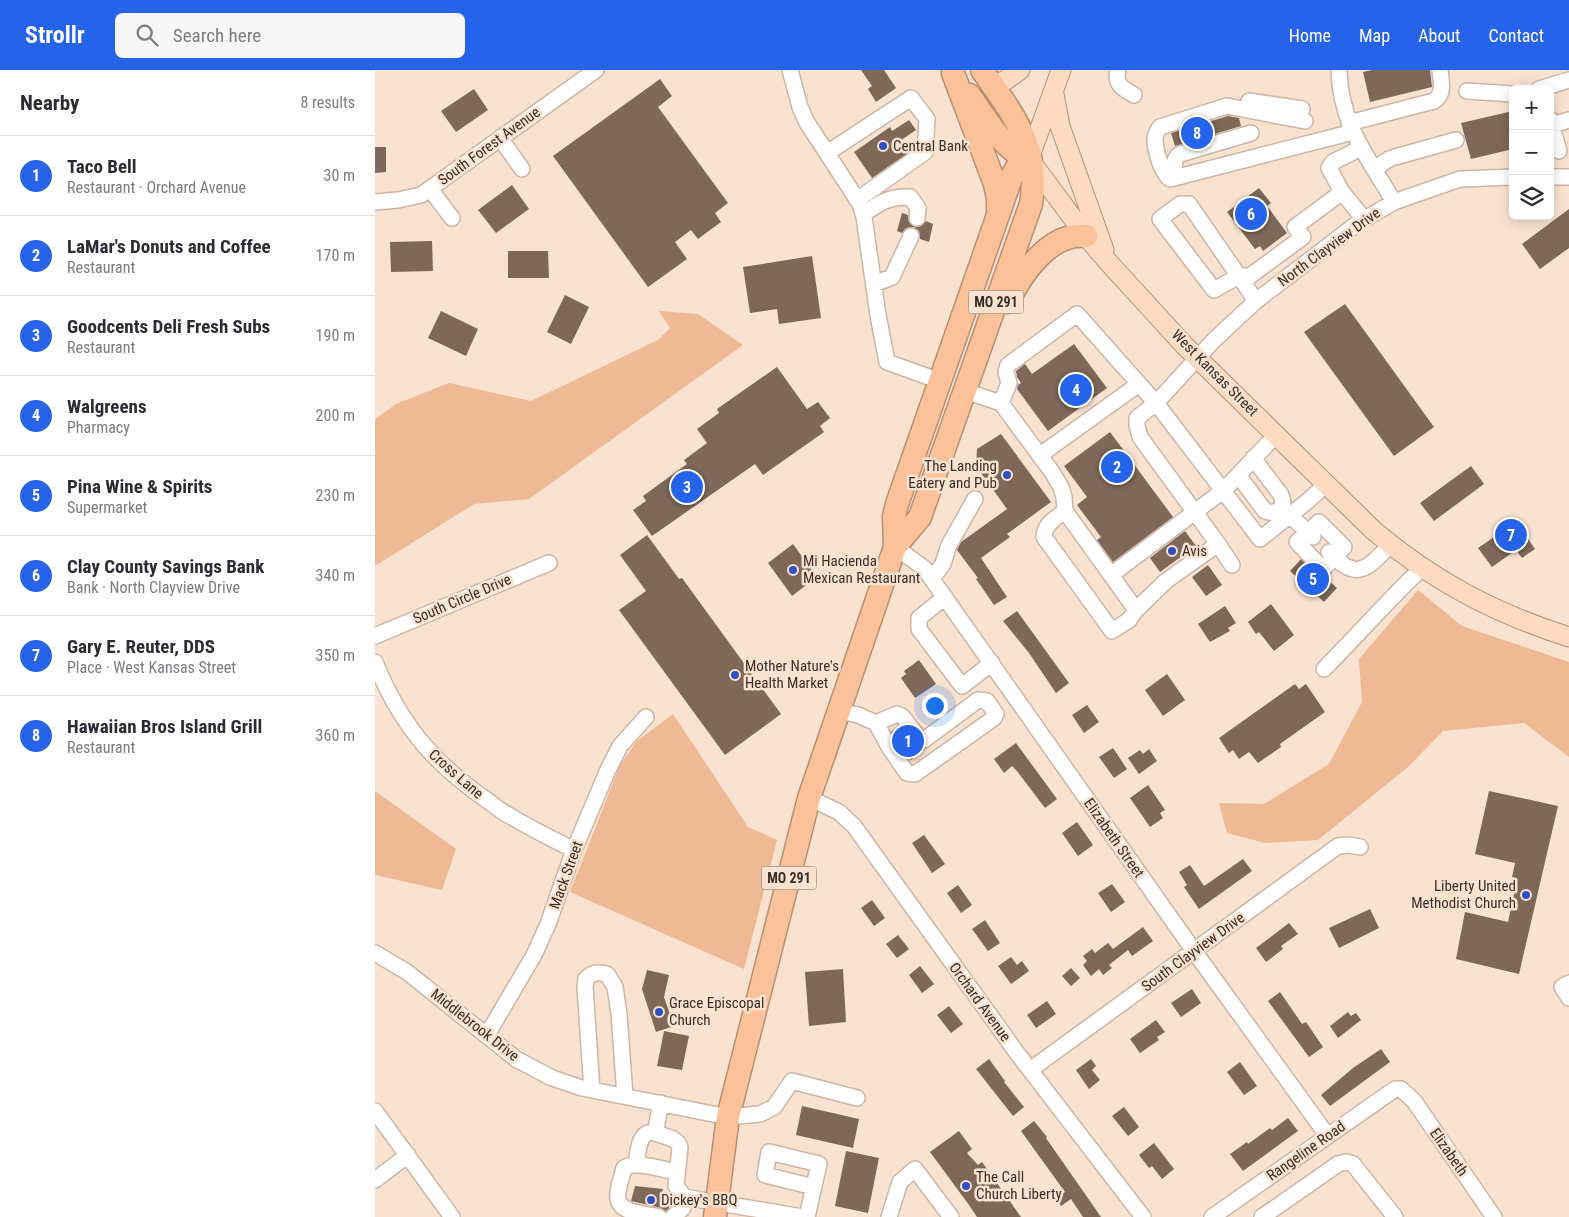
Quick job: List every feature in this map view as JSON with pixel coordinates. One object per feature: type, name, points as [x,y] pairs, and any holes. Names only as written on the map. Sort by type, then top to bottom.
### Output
[{"type":"highway","name":"West Kansas Street","points":[[952,72],[1007,146],[1017,154],[1029,159]]},
{"type":"highway","points":[[952,72],[995,184],[998,199],[997,216]]},
{"type":"highway","name":"West Kansas Street","points":[[987,78],[1021,130],[1029,159]]},
{"type":"highway","name":"MO 291","points":[[716,1210],[728,1117],[809,798],[895,547],[894,516],[897,504],[1011,178],[1017,167],[1029,159],[1033,184],[1031,204],[921,516],[895,547]]},
{"type":"highway","points":[[980,347],[999,320],[1020,279],[1033,262],[1063,239],[1086,236]]},
{"type":"main road","points":[[987,78],[1006,80],[1020,70]]},
{"type":"main road","name":"MO 291","points":[[1029,159],[1061,70]]},
{"type":"main road","points":[[1053,92],[1056,114],[1109,263]]},
{"type":"main road","name":"West Kansas Street","points":[[1029,159],[1086,236],[1109,263],[1198,358],[1373,530],[1390,545],[1462,594],[1502,613],[1569,637]]},
{"type":"street","name":"South Forest Avenue","points":[[375,202],[412,198],[430,189],[596,70]]},
{"type":"street","points":[[790,70],[799,107],[806,121],[860,207],[887,362],[940,381]]},
{"type":"street","points":[[1118,70],[1116,76],[1120,87],[1134,95]]},
{"type":"street","points":[[1339,70],[1340,93],[1344,111],[1351,128],[1394,202]]},
{"type":"street","points":[[1303,115],[1227,106],[1160,127],[1155,137],[1161,167],[1165,174],[1173,178],[1351,128],[1434,101],[1439,98],[1442,90],[1440,70]]},
{"type":"street","points":[[1552,85],[1569,80]]},
{"type":"street","points":[[1467,91],[1509,94]]},
{"type":"street","points":[[827,153],[911,98],[927,119],[925,152],[860,207]]},
{"type":"street","points":[[1554,122],[1569,120]]},
{"type":"street","points":[[1553,130],[1559,151]]},
{"type":"street","points":[[1173,178],[1176,158],[1180,154],[1251,133]]},
{"type":"street","points":[[500,138],[522,169]]},
{"type":"street","points":[[1374,169],[1389,159],[1456,140]]},
{"type":"street","points":[[1361,148],[1333,162],[1329,168],[1343,192],[1364,219]]},
{"type":"street","name":"North Clayview Drive","points":[[1196,512],[1140,437],[1137,418],[1155,402],[1213,341],[1256,301],[1364,219],[1394,202],[1460,179],[1509,177]]},
{"type":"street","points":[[1554,177],[1569,177]]},
{"type":"street","points":[[430,189],[451,218]]},
{"type":"street","points":[[1317,254],[1295,227],[1343,192]]},
{"type":"street","points":[[860,207],[896,197],[910,198],[918,213]]},
{"type":"street","points":[[1256,301],[1239,276],[1189,204],[1180,204],[1160,219],[1214,290],[1239,276],[1250,276],[1303,238]]},
{"type":"street","points":[[873,284],[891,277],[910,239]]},
{"type":"street","points":[[1001,403],[1009,383],[1006,372],[1009,365],[1077,314],[1155,402],[1260,538],[1286,512],[1309,500],[1326,484]]},
{"type":"street","points":[[1040,455],[1139,384]]},
{"type":"street","points":[[965,391],[1001,403],[1040,455],[1061,487],[1065,511],[1136,610]]},
{"type":"street","points":[[1111,575],[1224,490],[1277,435]]},
{"type":"street","points":[[1253,458],[1281,496],[1286,512],[1310,534]]},
{"type":"street","points":[[1238,475],[1265,511],[1273,513],[1286,512]]},
{"type":"street","points":[[932,579],[943,564],[949,544],[975,499]]},
{"type":"street","points":[[1065,511],[1047,525],[1044,537],[1112,631],[1129,620],[1136,610],[1166,582],[1218,544]]},
{"type":"street","points":[[1196,512],[1232,565]]},
{"type":"street","points":[[1319,522],[1344,547],[1332,555],[1323,569],[1297,542],[1310,534],[1319,522]]},
{"type":"street","points":[[1332,555],[1349,568],[1359,570],[1370,566],[1390,545]]},
{"type":"street","name":"Elizabeth Street","points":[[895,547],[924,568],[1194,951],[1327,1135]]},
{"type":"street","name":"South Circle Drive","points":[[375,636],[549,563]]},
{"type":"street","points":[[1324,669],[1422,568]]},
{"type":"street","points":[[945,597],[919,618],[919,629],[962,686],[992,663]]},
{"type":"street","name":"Cross Lane","points":[[375,662],[395,704],[410,728],[427,750],[446,769],[508,815],[573,850]]},
{"type":"street","points":[[839,710],[858,715],[876,723],[889,747],[907,773],[915,774],[994,718],[996,714],[987,701],[978,700],[924,740],[919,739],[902,716],[897,714],[876,723]]},
{"type":"street","name":"Mack Street","points":[[487,1035],[534,955],[548,924],[573,850],[620,746],[646,717]]},
{"type":"street","name":"Orchard Avenue","points":[[809,798],[839,812],[854,826],[1031,1070],[1143,1217]]},
{"type":"street","name":"South Clayview Drive","points":[[1031,1070],[1338,846],[1349,845],[1360,848]]},
{"type":"street","name":"Middlebrook Drive","points":[[375,953],[407,972],[516,1059],[552,1078],[593,1090],[728,1117],[760,1114],[774,1107],[792,1081],[857,1098]]},
{"type":"street","points":[[593,1090],[585,987],[586,978],[591,974],[600,972],[607,974],[615,987],[619,1014],[625,1096]]},
{"type":"street","name":"Rangeline Road","points":[[1213,1217],[1327,1135],[1395,1089],[1401,1089]]},
{"type":"street","name":"Elizabeth","points":[[1401,1089],[1414,1101],[1494,1217]]},
{"type":"street","points":[[655,1133],[661,1104]]},
{"type":"street","points":[[375,1111],[452,1217]]},
{"type":"street","points":[[636,1165],[640,1140],[651,1132],[655,1133],[676,1140],[681,1147],[676,1186],[684,1197],[716,1210],[802,1217]]},
{"type":"street","points":[[375,1180],[408,1155]]},
{"type":"street","points":[[1262,1217],[1338,1164],[1346,1162],[1353,1164],[1395,1217]]},
{"type":"street","points":[[659,1217],[627,1210],[621,1206],[617,1199],[624,1168],[636,1165],[677,1172]]},
{"type":"street","points":[[889,1217],[900,1182],[915,1169],[951,1217]]},
{"type":"street","points":[[807,1217],[814,1187]]},
{"type":"street","points":[[673,1217],[683,1208],[684,1197]]},
{"type":"shaded area","points":[[659,311],[698,314],[743,345],[529,499],[474,504],[375,566],[375,419],[396,404],[449,383],[531,401],[658,340],[670,328]]},
{"type":"shaded area","points":[[1418,590],[1462,626],[1569,662],[1569,757],[1524,723],[1443,731],[1408,767],[1318,840],[1265,843],[1227,833],[1219,803],[1264,804],[1329,764],[1362,702],[1359,659]]},
{"type":"shaded area","points":[[673,714],[748,827],[777,840],[744,969],[570,892],[620,765],[637,741]]},
{"type":"shaded area","points":[[375,791],[456,849],[442,890],[375,875]]},
{"type":"building","points":[[861,70],[884,70],[896,88],[876,102],[868,89],[872,86]]},
{"type":"building","points":[[1372,70],[1430,70],[1432,87],[1370,102],[1363,72]]},
{"type":"building","points":[[660,79],[672,96],[658,107],[728,203],[715,213],[721,222],[698,239],[691,230],[675,242],[687,259],[648,287],[553,156]]},
{"type":"building","points":[[474,89],[488,110],[456,132],[441,111]]},
{"type":"building","points":[[1509,112],[1509,150],[1471,159],[1461,123]]},
{"type":"building","points":[[1228,116],[1239,118],[1241,126],[1175,146],[1171,133]]},
{"type":"building","name":"Central Bank","points":[[909,120],[916,130],[900,141],[908,153],[872,178],[854,152],[890,127],[892,131]]},
{"type":"building","points":[[375,147],[386,147],[386,172],[375,173]]},
{"type":"building","points":[[512,185],[529,209],[496,233],[478,210]]},
{"type":"building","points":[[1259,188],[1271,203],[1267,206],[1287,233],[1263,251],[1260,246],[1255,249],[1227,212]]},
{"type":"building","points":[[1569,209],[1569,248],[1540,269],[1522,244]]},
{"type":"building","points":[[902,213],[908,215],[909,222],[916,227],[921,226],[926,221],[933,224],[929,242],[920,239],[919,231],[914,227],[906,228],[902,233],[897,231]]},
{"type":"building","points":[[432,241],[433,271],[391,272],[390,242]]},
{"type":"building","points":[[508,251],[548,251],[549,278],[508,278]]},
{"type":"building","points":[[812,256],[821,318],[779,324],[777,309],[750,313],[743,267]]},
{"type":"building","points":[[565,295],[589,307],[571,344],[547,332]]},
{"type":"building","points":[[1345,304],[1434,427],[1394,456],[1304,332]]},
{"type":"building","points":[[441,311],[478,329],[466,356],[428,338]]},
{"type":"building","points":[[1074,344],[1107,388],[1048,431],[1017,389],[1021,383],[1016,371],[1025,364],[1032,374]]},
{"type":"building","points":[[777,367],[807,409],[818,402],[830,418],[820,426],[824,432],[763,475],[755,464],[652,536],[633,510],[646,501],[643,496],[687,464],[684,460],[707,443],[697,429],[719,413],[717,409]]},
{"type":"building","points":[[1110,432],[1173,517],[1113,562],[1097,540],[1101,537],[1077,505],[1087,497],[1064,466]]},
{"type":"building","points":[[1001,434],[1051,502],[1007,534],[1010,537],[981,558],[1007,597],[994,605],[976,579],[978,578],[957,550],[961,542],[1007,509],[976,466],[977,449]]},
{"type":"building","points":[[1471,466],[1484,484],[1434,521],[1420,503]]},
{"type":"building","points":[[1516,522],[1535,549],[1522,558],[1516,550],[1492,567],[1478,548]]},
{"type":"building","name":"Avis","points":[[1185,531],[1196,546],[1160,572],[1150,558]]},
{"type":"building","points":[[647,535],[679,579],[682,578],[781,714],[725,755],[619,610],[646,591],[620,555]]},
{"type":"building","name":"Mi Hacienda Mexican Restaurant","points":[[793,544],[817,577],[792,596],[768,563]]},
{"type":"building","points":[[1301,559],[1317,576],[1326,578],[1337,588],[1324,602],[1290,571]]},
{"type":"building","points":[[1208,565],[1222,585],[1206,596],[1192,577]]},
{"type":"building","points":[[1271,604],[1294,635],[1274,651],[1259,632],[1256,634],[1248,622]]},
{"type":"building","points":[[1225,606],[1236,623],[1228,628],[1230,631],[1210,642],[1198,624]]},
{"type":"building","points":[[1017,611],[1069,683],[1056,693],[1029,653],[1003,621]]},
{"type":"building","points":[[919,660],[936,684],[915,698],[901,678],[906,674],[904,671]]},
{"type":"building","points":[[1167,674],[1185,700],[1163,716],[1145,690]]},
{"type":"building","points":[[1295,684],[1299,689],[1306,684],[1325,712],[1280,744],[1281,747],[1258,763],[1249,752],[1239,759],[1233,750],[1229,753],[1219,738]]},
{"type":"building","points":[[1087,705],[1099,722],[1084,733],[1072,715]]},
{"type":"building","points":[[898,726],[913,745],[925,749],[911,760],[891,732]]},
{"type":"building","points":[[1016,743],[1057,799],[1045,808],[1012,766],[1004,773],[994,759]]},
{"type":"building","points":[[1113,748],[1127,769],[1114,778],[1099,757]]},
{"type":"building","points":[[1149,749],[1157,761],[1139,774],[1128,758],[1140,750],[1143,754]]},
{"type":"building","points":[[1148,785],[1165,810],[1160,813],[1163,818],[1150,827],[1130,798]]},
{"type":"building","name":"Liberty United Methodist Church","points":[[1489,791],[1558,806],[1519,974],[1456,959],[1465,912],[1508,922],[1517,879],[1512,877],[1515,863],[1475,854]]},
{"type":"building","points":[[1077,822],[1093,845],[1078,856],[1062,833]]},
{"type":"building","points":[[924,835],[945,864],[932,873],[912,843]]},
{"type":"building","points":[[1243,859],[1252,871],[1199,909],[1184,887],[1187,885],[1179,872],[1190,865],[1204,886]]},
{"type":"building","points":[[1112,884],[1125,902],[1111,912],[1098,893]]},
{"type":"building","points":[[958,885],[972,905],[961,913],[947,893]]},
{"type":"building","points":[[872,900],[885,918],[874,926],[861,908]]},
{"type":"building","points":[[1370,909],[1379,928],[1339,948],[1329,928]]},
{"type":"building","points":[[985,920],[1000,943],[988,951],[972,929]]},
{"type":"building","points":[[1289,923],[1298,934],[1281,946],[1283,949],[1266,962],[1256,948]]},
{"type":"building","points":[[1143,927],[1153,941],[1132,956],[1128,950],[1109,965],[1112,968],[1103,975],[1099,969],[1091,976],[1083,965],[1087,961],[1083,956],[1092,949],[1095,953],[1108,943],[1113,949]]},
{"type":"building","points":[[898,935],[909,949],[897,958],[886,944]]},
{"type":"building","points":[[1011,957],[1017,965],[1022,961],[1029,971],[1011,984],[998,966]]},
{"type":"building","points":[[920,966],[934,984],[922,993],[909,975]]},
{"type":"building","points":[[1071,968],[1080,978],[1071,986],[1062,976]]},
{"type":"building","points":[[843,969],[846,1022],[809,1026],[805,972]]},
{"type":"building","points":[[647,970],[669,975],[664,997],[674,1026],[656,1032],[642,989]]},
{"type":"building","points":[[1192,989],[1201,1003],[1181,1017],[1171,1003]]},
{"type":"building","points":[[1280,992],[1302,1024],[1306,1022],[1323,1047],[1309,1057],[1268,1001]]},
{"type":"building","points":[[1047,1001],[1056,1014],[1036,1028],[1027,1015]]},
{"type":"building","points":[[949,1006],[963,1024],[951,1033],[937,1015]]},
{"type":"building","points":[[1348,1012],[1351,1016],[1356,1013],[1361,1020],[1338,1038],[1330,1026]]},
{"type":"building","points":[[1156,1020],[1165,1032],[1157,1037],[1159,1040],[1140,1053],[1130,1039]]},
{"type":"building","points":[[664,1031],[689,1036],[682,1070],[657,1066]]},
{"type":"building","points":[[1381,1049],[1390,1062],[1330,1106],[1321,1095],[1353,1068]]},
{"type":"building","points":[[989,1059],[1024,1107],[1013,1116],[976,1069]]},
{"type":"building","points":[[1091,1059],[1096,1066],[1092,1070],[1100,1080],[1089,1089],[1076,1070]]},
{"type":"building","points":[[1240,1062],[1257,1086],[1244,1095],[1227,1072]]},
{"type":"building","points":[[802,1106],[859,1119],[853,1148],[796,1135]]},
{"type":"building","points":[[1124,1107],[1139,1127],[1128,1136],[1112,1116]]},
{"type":"building","points":[[1288,1118],[1298,1131],[1243,1171],[1230,1154],[1270,1128],[1272,1130]]},
{"type":"building","points":[[1034,1121],[1047,1137],[1101,1217],[1083,1217],[1071,1199],[1061,1206],[1056,1198],[1065,1192],[1021,1131]]},
{"type":"building","points":[[959,1131],[972,1149],[967,1153],[978,1165],[982,1162],[1021,1217],[977,1217],[930,1152]]},
{"type":"building","points":[[1154,1143],[1174,1169],[1162,1179],[1152,1166],[1149,1168],[1139,1155]]},
{"type":"building","points":[[846,1151],[879,1158],[868,1213],[835,1206]]},
{"type":"building","name":"Dickey's BBQ","points":[[635,1186],[663,1189],[662,1193],[671,1194],[669,1208],[666,1211],[661,1208],[631,1201]]},
{"type":"place","name":"Hawaiian Bros Island Grill","points":[[1197,133]]},
{"type":"place","name":"Central Bank","points":[[883,146]]},
{"type":"place","name":"Clay County Savings Bank","points":[[1251,214]]},
{"type":"place","name":"Walgreens","points":[[1076,390]]},
{"type":"place","name":"LaMar's Donuts and Coffee","points":[[1117,467]]},
{"type":"place","name":"The Landing Eatery and Pub","points":[[1007,475]]},
{"type":"place","name":"Goodcents Deli Fresh Subs","points":[[687,487]]},
{"type":"place","name":"Gary E. Reuter, DDS","points":[[1511,535]]},
{"type":"place","name":"Avis","points":[[1172,551]]},
{"type":"place","name":"Mi Hacienda Mexican Restaurant","points":[[793,570]]},
{"type":"place","name":"Pina Wine & Spirits","points":[[1313,579]]},
{"type":"place","name":"Mother Nature's Health Market","points":[[735,675]]},
{"type":"place","name":"Taco Bell","points":[[908,741]]},
{"type":"place","name":"Liberty United Methodist Church","points":[[1526,895]]},
{"type":"place","name":"Grace Episcopal Church","points":[[659,1012]]},
{"type":"place","name":"The Call Church Liberty","points":[[966,1186]]},
{"type":"place","name":"Dickey's BBQ","points":[[651,1200]]}]
